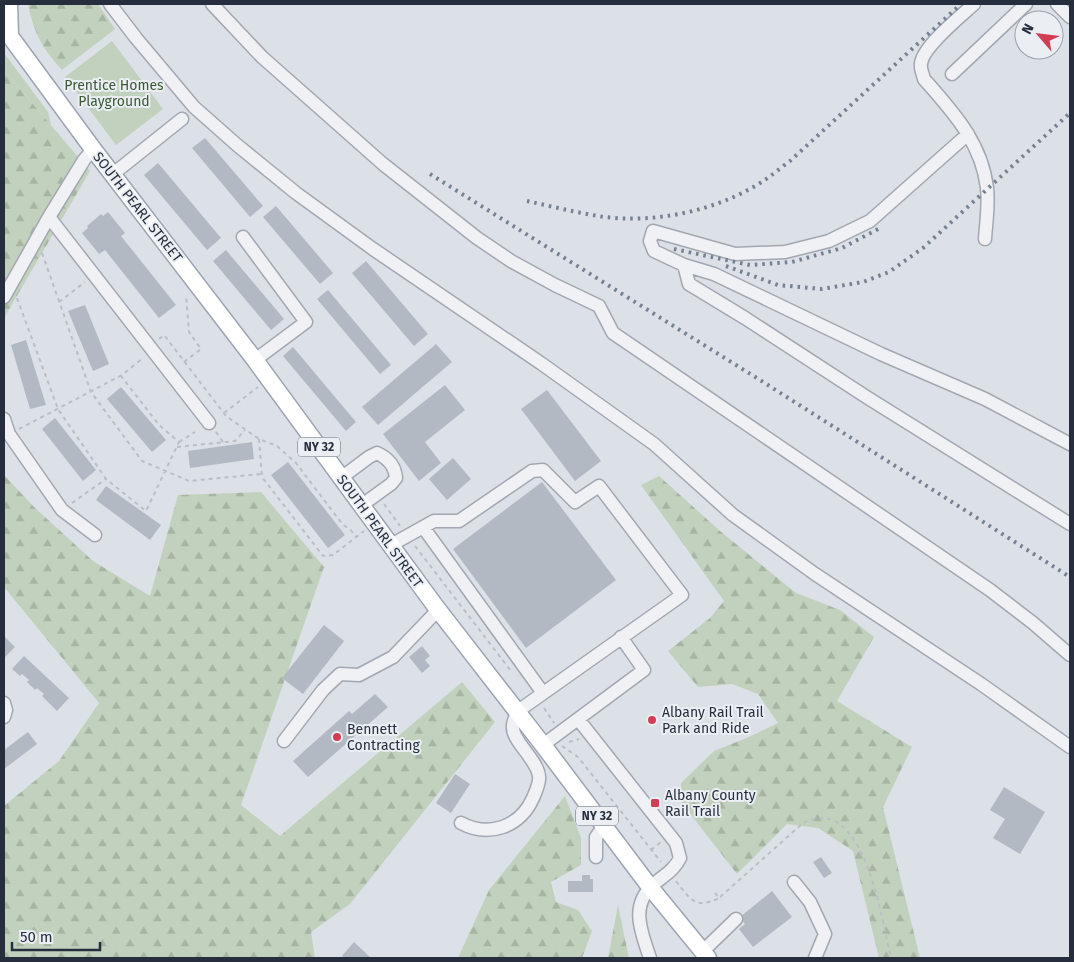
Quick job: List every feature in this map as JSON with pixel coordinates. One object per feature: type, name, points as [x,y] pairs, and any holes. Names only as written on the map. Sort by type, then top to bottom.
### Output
[{"type":"main road","name":"NY 32","points":[[7,31],[9,4]]},
{"type":"main road","name":"SOUTH PEARL STREET","points":[[7,31],[93,149],[255,360],[346,474],[374,523],[438,610],[518,711],[650,887],[705,955]]},
{"type":"street","points":[[110,4],[194,107],[296,193],[373,250],[534,359],[654,444],[734,515],[814,574],[980,684],[1070,747]]},
{"type":"street","points":[[212,4],[262,57],[383,164],[477,238],[511,261],[555,286],[599,306],[613,333],[990,590],[1070,654]]},
{"type":"street","points":[[974,4],[930,45],[921,62],[921,70],[924,79],[963,125],[979,154],[987,188],[985,239]]},
{"type":"street","points":[[952,74],[1026,4]]},
{"type":"street","points":[[1057,4],[1070,17]]},
{"type":"street","points":[[113,174],[182,119]]},
{"type":"street","points":[[968,134],[870,221],[829,241],[785,252],[734,254],[653,231],[650,241],[654,251],[684,265],[714,274],[880,354],[985,399],[1070,444]]},
{"type":"street","points":[[5,295],[49,217],[84,160],[93,149]]},
{"type":"street","points":[[49,217],[209,423]]},
{"type":"street","points":[[242,238],[306,322],[255,360]]},
{"type":"street","points":[[684,265],[689,284],[1070,524]]},
{"type":"street","points":[[4,419],[9,434],[62,510],[95,535]]},
{"type":"street","points":[[346,474],[368,457],[377,453],[386,457],[395,470],[396,478],[391,484],[362,505]]},
{"type":"street","points":[[391,545],[428,524],[459,521],[532,471],[543,470],[575,502],[599,486],[682,595],[518,711],[512,727],[514,735],[531,756],[539,776],[538,788],[531,804],[519,818],[503,828],[473,829],[461,823]]},
{"type":"street","points":[[428,524],[543,693]]},
{"type":"street","points":[[284,741],[323,690],[340,674],[359,675],[393,657],[438,610]]},
{"type":"street","points":[[543,744],[644,670],[622,637]]},
{"type":"street","points":[[4,703],[6,710],[4,717]]},
{"type":"street","points":[[578,719],[676,843],[680,858],[673,868],[650,887],[639,907],[640,924],[650,958]]},
{"type":"street","points":[[596,857],[596,837],[604,826]]},
{"type":"street","points":[[794,882],[810,902],[825,934],[815,958]]},
{"type":"street","points":[[705,955],[736,919]]},
{"type":"path","points":[[32,246],[42,252],[91,392],[142,460],[190,481],[261,474]]},
{"type":"path","points":[[60,302],[94,275]]},
{"type":"path","points":[[184,362],[201,349],[189,332],[186,290]]},
{"type":"path","points":[[5,295],[17,298],[58,410],[106,479],[146,511],[180,442],[195,432]]},
{"type":"path","points":[[9,434],[121,376],[164,336],[224,413],[259,439],[277,446],[296,463],[343,525],[350,529],[356,537]]},
{"type":"path","points":[[121,376],[159,424],[180,442]]},
{"type":"path","points":[[224,413],[259,386]]},
{"type":"path","points":[[177,447],[235,441],[246,430]]},
{"type":"path","points":[[259,439],[262,477],[323,556],[333,555],[374,523]]},
{"type":"path","points":[[62,510],[106,479]]},
{"type":"path","points":[[673,868],[694,902],[701,904],[710,902],[719,898],[803,823],[812,818],[823,817],[844,826],[861,849],[874,885],[892,958]]},
{"type":"path","points":[[715,893],[719,898]]},
{"type":"green space","points":[[28,4],[98,4],[115,29],[62,70],[40,40]]},
{"type":"green space","name":"Prentice Homes Playground","points":[[112,41],[163,109],[116,145],[65,77]]},
{"type":"green space","points":[[4,53],[48,112],[51,125],[4,70]]},
{"type":"green space","points":[[4,70],[90,171],[4,318]]},
{"type":"green space","points":[[4,475],[34,507],[93,561],[150,596],[178,495],[261,492],[324,567],[241,805],[280,836],[462,682],[495,722],[350,904],[311,932],[315,958],[4,958],[4,806],[59,761],[99,703],[4,587]]},
{"type":"green space","points":[[659,476],[720,531],[796,593],[840,610],[874,637],[837,701],[912,747],[883,807],[920,958],[879,958],[853,851],[818,828],[787,824],[737,874],[681,802],[681,783],[714,751],[778,723],[758,694],[732,684],[698,687],[668,651],[710,618],[724,601],[641,485]]},
{"type":"green space","points":[[565,796],[581,838],[581,865],[551,882],[556,902],[578,910],[592,931],[582,958],[458,958],[489,890]]},
{"type":"green space","points":[[618,905],[628,954],[629,958],[608,958]]},
{"type":"building","points":[[205,138],[263,206],[250,217],[192,148]]},
{"type":"building","points":[[158,163],[221,238],[207,250],[144,175]]},
{"type":"building","points":[[276,206],[333,273],[320,284],[263,217]]},
{"type":"building","points":[[108,212],[125,233],[121,236],[176,305],[159,318],[105,250],[99,254],[82,233],[101,214],[103,216]]},
{"type":"building","points":[[226,250],[284,319],[271,330],[213,261]]},
{"type":"building","points":[[366,261],[428,334],[414,346],[352,273]]},
{"type":"building","points":[[328,290],[391,365],[380,374],[317,299]]},
{"type":"building","points":[[85,305],[109,364],[93,371],[68,311]]},
{"type":"building","points":[[26,340],[46,405],[30,409],[11,345]]},
{"type":"building","points":[[436,344],[452,362],[378,425],[362,407]]},
{"type":"building","points":[[293,347],[356,422],[346,431],[283,356]]},
{"type":"building","points":[[445,385],[465,410],[425,442],[441,463],[419,481],[383,434]]},
{"type":"building","points":[[121,387],[166,440],[152,452],[107,399]]},
{"type":"building","points":[[547,390],[601,461],[575,481],[521,409]]},
{"type":"building","points":[[55,418],[96,470],[83,481],[42,429]]},
{"type":"building","points":[[252,442],[254,459],[190,468],[188,451]]},
{"type":"building","points":[[453,458],[471,479],[447,500],[429,479]]},
{"type":"building","points":[[288,462],[345,535],[328,548],[271,475]]},
{"type":"building","points":[[542,482],[616,580],[526,648],[453,549]]},
{"type":"building","points":[[106,486],[161,525],[150,540],[96,500]]},
{"type":"building","points":[[324,625],[344,641],[303,694],[282,678]]},
{"type":"building","points":[[4,636],[15,647],[4,658]]},
{"type":"building","points":[[422,646],[430,656],[425,660],[430,666],[422,673],[409,657]]},
{"type":"building","points":[[24,656],[69,698],[57,711],[42,696],[44,694],[37,688],[35,690],[27,682],[29,680],[22,674],[20,676],[12,669]]},
{"type":"building","name":"Bennett Contracting","points":[[375,694],[388,707],[308,777],[293,761],[349,711],[352,714]]},
{"type":"building","points":[[28,732],[37,744],[4,769],[4,750]]},
{"type":"building","points":[[455,774],[470,784],[451,813],[436,803]]},
{"type":"building","points":[[1004,787],[1045,812],[1020,854],[993,838],[1005,819],[990,810]]},
{"type":"building","points":[[821,857],[832,873],[824,878],[813,862]]},
{"type":"building","points":[[582,875],[590,875],[590,879],[593,879],[593,892],[568,892],[568,881],[582,881]]},
{"type":"building","points":[[772,891],[792,917],[753,947],[739,929],[745,924],[740,917]]},
{"type":"building","points":[[354,942],[371,958],[344,958],[342,956]]},
{"type":"railway","points":[[527,201],[598,216],[642,218],[687,212],[709,206],[751,189],[790,161],[961,4]]},
{"type":"railway","points":[[726,266],[778,285],[822,289],[863,282],[889,272],[923,248],[1070,113]]},
{"type":"railway","points":[[430,174],[760,380],[1070,577]]},
{"type":"railway","points":[[674,249],[750,265],[792,262],[842,248],[880,228]]},
{"type":"place","name":"Albany Rail Trail Park and Ride","points":[[652,720]]},
{"type":"place","name":"Bennett Contracting","points":[[337,737]]},
{"type":"place","name":"Albany County Rail Trail","points":[[655,803]]}]
